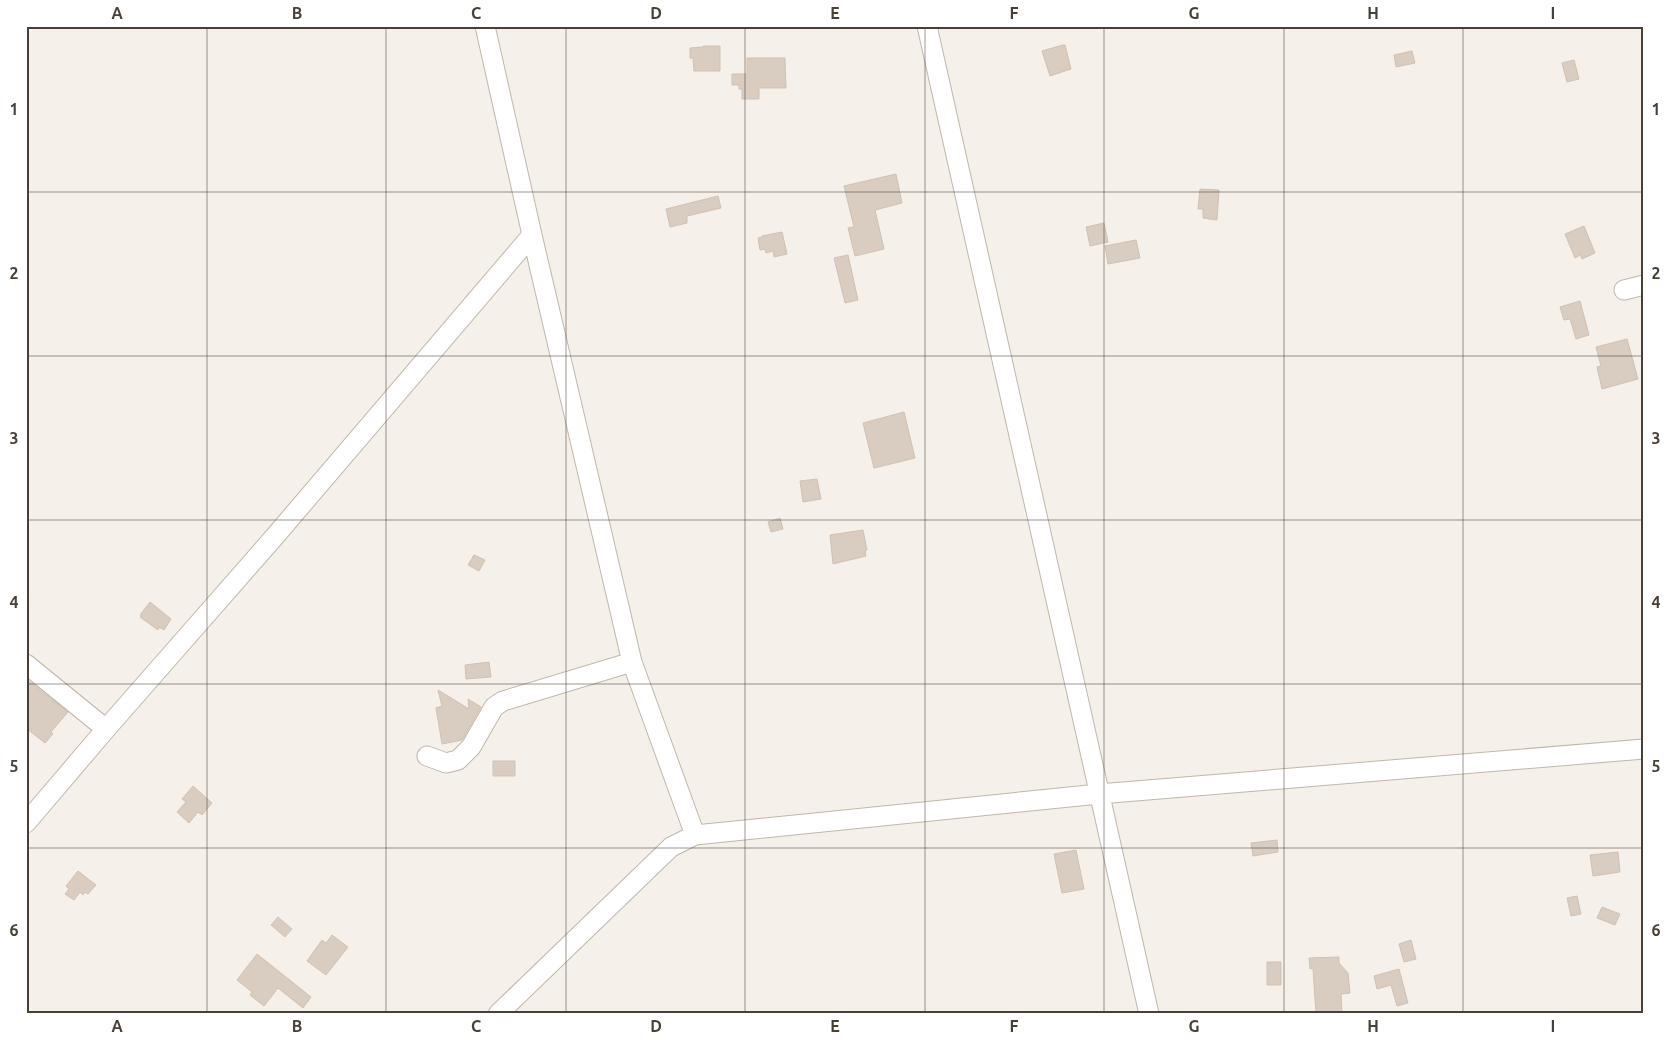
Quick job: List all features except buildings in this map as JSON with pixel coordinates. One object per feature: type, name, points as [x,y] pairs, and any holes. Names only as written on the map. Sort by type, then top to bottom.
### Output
[{"type":"street","points":[[485,26],[632,662],[695,835]]},
{"type":"street","points":[[927,26],[1149,1014]]},
{"type":"street","points":[[26,823],[276,535],[532,235]]},
{"type":"street","points":[[1624,290],[1644,285]]},
{"type":"street","points":[[427,756],[446,763],[458,760],[471,747],[494,707],[503,701],[632,662]]},
{"type":"street","points":[[26,664],[106,729]]},
{"type":"street","points":[[498,1014],[671,847],[695,835],[1099,794],[1644,749]]}]
